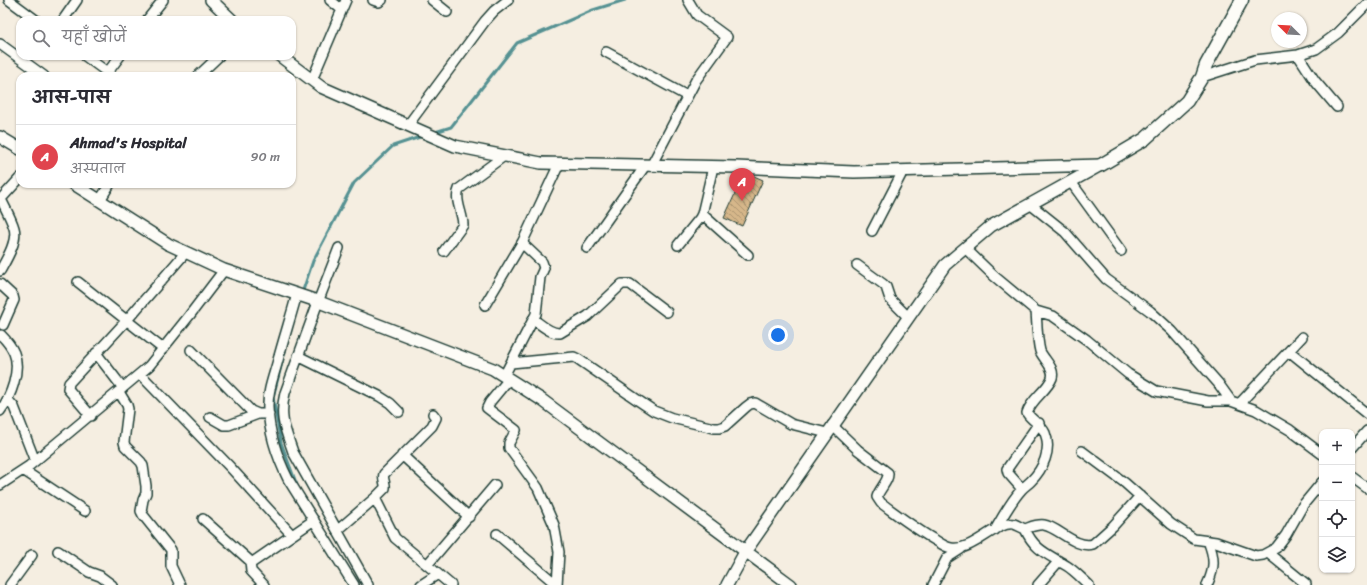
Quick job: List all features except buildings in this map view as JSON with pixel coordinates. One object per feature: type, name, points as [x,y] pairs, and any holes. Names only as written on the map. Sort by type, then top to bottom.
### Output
[{"type":"main road","points":[[1101,165],[1145,140],[1187,101],[1202,77],[1206,65],[1242,0]]},
{"type":"street","points":[[9,0],[31,16]]},
{"type":"street","points":[[66,16],[77,0]]},
{"type":"street","points":[[151,16],[163,0]]},
{"type":"street","points":[[210,0],[228,16]]},
{"type":"street","points":[[330,0],[341,10]]},
{"type":"street","points":[[312,80],[346,0]]},
{"type":"street","points":[[373,0],[380,2],[382,0]]},
{"type":"street","points":[[432,0],[448,12]]},
{"type":"street","points":[[412,127],[486,20],[494,11],[508,0]]},
{"type":"street","points":[[587,248],[648,166],[696,80],[727,37],[698,15],[688,0]]},
{"type":"street","points":[[1202,77],[1255,60],[1298,55],[1316,49],[1328,41],[1354,18],[1367,4]]},
{"type":"street","points":[[0,44],[16,56]]},
{"type":"street","points":[[606,52],[687,96]]},
{"type":"street","points":[[1298,55],[1315,82],[1336,107]]},
{"type":"street","points":[[22,60],[38,72]]},
{"type":"street","points":[[90,60],[104,72]]},
{"type":"street","points":[[108,72],[117,60]]},
{"type":"street","points":[[202,72],[215,60]]},
{"type":"street","points":[[285,60],[321,87],[455,146],[542,163],[854,172],[1101,165]]},
{"type":"street","points":[[0,137],[16,147]]},
{"type":"street","points":[[444,251],[463,225],[457,198],[459,189],[504,156]]},
{"type":"street","points":[[485,305],[523,241],[560,164]]},
{"type":"street","points":[[728,585],[745,552],[945,265],[991,226],[1101,165]]},
{"type":"street","points":[[678,246],[702,214],[713,167]]},
{"type":"street","points":[[872,231],[903,171]]},
{"type":"street","points":[[0,271],[13,244],[15,232],[14,227],[0,200],[16,182]]},
{"type":"street","points":[[1071,182],[1121,251]]},
{"type":"street","points":[[80,188],[168,244],[224,270],[316,301],[493,369],[542,400],[791,585]]},
{"type":"street","points":[[100,200],[108,188]]},
{"type":"street","points":[[1030,204],[1065,232],[1106,279],[1150,311],[1172,331],[1235,402]]},
{"type":"street","points":[[702,214],[748,255]]},
{"type":"street","points":[[523,241],[524,245],[544,264],[540,277],[537,308],[511,363],[507,378],[487,408],[516,430],[509,443],[509,448],[538,488],[554,525],[558,545],[557,585]]},
{"type":"street","points":[[339,248],[316,301],[282,406],[284,429],[293,452],[368,585]]},
{"type":"street","points":[[965,248],[994,276],[1036,311],[1053,316],[1087,340],[1128,374],[1156,391],[1208,401],[1235,402],[1256,410],[1290,430],[1319,452]]},
{"type":"street","points":[[91,416],[68,389],[69,383],[127,320],[186,252]]},
{"type":"street","points":[[857,265],[886,287],[890,299],[908,317]]},
{"type":"street","points":[[0,485],[35,462],[149,366],[224,270]]},
{"type":"street","points":[[78,282],[163,349]]},
{"type":"street","points":[[533,319],[553,332],[560,334],[588,316],[622,284],[626,283],[630,284],[667,312]]},
{"type":"street","points":[[0,284],[13,296],[14,300],[2,324],[4,329],[0,336],[10,346],[17,362],[13,388],[8,400],[0,411]]},
{"type":"street","points":[[299,295],[270,390],[268,414],[275,447],[288,479],[354,585]]},
{"type":"street","points":[[995,530],[1005,511],[1022,489],[1039,472],[1047,451],[1046,434],[1039,423],[1029,417],[1027,413],[1028,409],[1050,383],[1053,376],[1052,370],[1041,352],[1036,311]]},
{"type":"street","points":[[1235,402],[1289,352],[1302,337]]},
{"type":"street","points":[[191,350],[251,411],[258,414]]},
{"type":"street","points":[[1289,352],[1367,414]]},
{"type":"street","points":[[96,353],[121,390],[127,405],[125,446],[143,466],[146,493],[141,511],[143,516],[171,550],[171,566],[180,585]]},
{"type":"street","points":[[298,356],[379,396],[390,403],[399,412]]},
{"type":"street","points":[[511,363],[574,357],[654,411],[672,418],[714,428],[724,426],[750,404],[755,403],[791,424],[830,429],[888,473],[887,479],[878,492],[877,497],[881,503],[924,534],[941,544],[952,549],[961,549]]},
{"type":"street","points":[[140,374],[230,467],[292,535]]},
{"type":"street","points":[[8,400],[14,407],[35,462]]},
{"type":"street","points":[[210,417],[224,425],[229,425],[258,414],[268,414]]},
{"type":"street","points":[[338,530],[385,488],[386,485],[383,477],[384,474],[432,426],[436,418],[433,414]]},
{"type":"street","points":[[1022,489],[1008,474],[1007,469],[1039,423]]},
{"type":"street","points":[[1355,445],[1367,431]]},
{"type":"street","points":[[1082,450],[1125,483],[1171,524],[1194,539],[1216,542],[1256,556],[1263,555],[1276,548],[1286,535],[1303,505],[1319,486]]},
{"type":"street","points":[[402,455],[469,517]]},
{"type":"street","points":[[23,470],[86,512]]},
{"type":"street","points":[[1355,479],[1366,486]]},
{"type":"street","points":[[427,565],[496,485]]},
{"type":"street","points":[[933,585],[948,558],[961,549],[1004,526],[1013,524],[1025,529],[1038,525],[1044,525],[1065,537],[1085,545],[1093,544],[1113,526],[1140,496]]},
{"type":"street","points":[[375,498],[395,538],[451,585]]},
{"type":"street","points":[[203,519],[250,560],[256,561],[314,520]]},
{"type":"street","points":[[1025,529],[1032,543],[1036,547],[1068,567],[1089,585]]},
{"type":"street","points":[[497,534],[557,585]]},
{"type":"street","points":[[1207,585],[1213,568],[1214,559],[1208,541]]},
{"type":"street","points":[[58,551],[89,572],[100,576],[112,585]]},
{"type":"street","points":[[1268,553],[1306,584]]},
{"type":"street","points":[[10,585],[32,555]]},
{"type":"street","points":[[250,560],[251,570],[264,585]]},
{"type":"street","points":[[1038,585],[1059,561]]},
{"type":"street","points":[[422,585],[438,574]]},
{"type":"street","points":[[0,583],[4,585]]},
{"type":"waterway","points":[[432,133],[451,127],[517,43],[593,10],[625,0]]},
{"type":"waterway","points":[[298,305],[313,261],[354,183],[393,146],[423,136]]},
{"type":"waterway","points":[[285,351],[273,397],[281,443],[298,488]]},
{"type":"place","name":"Ahmad's Hospital","points":[[742,201]]}]
